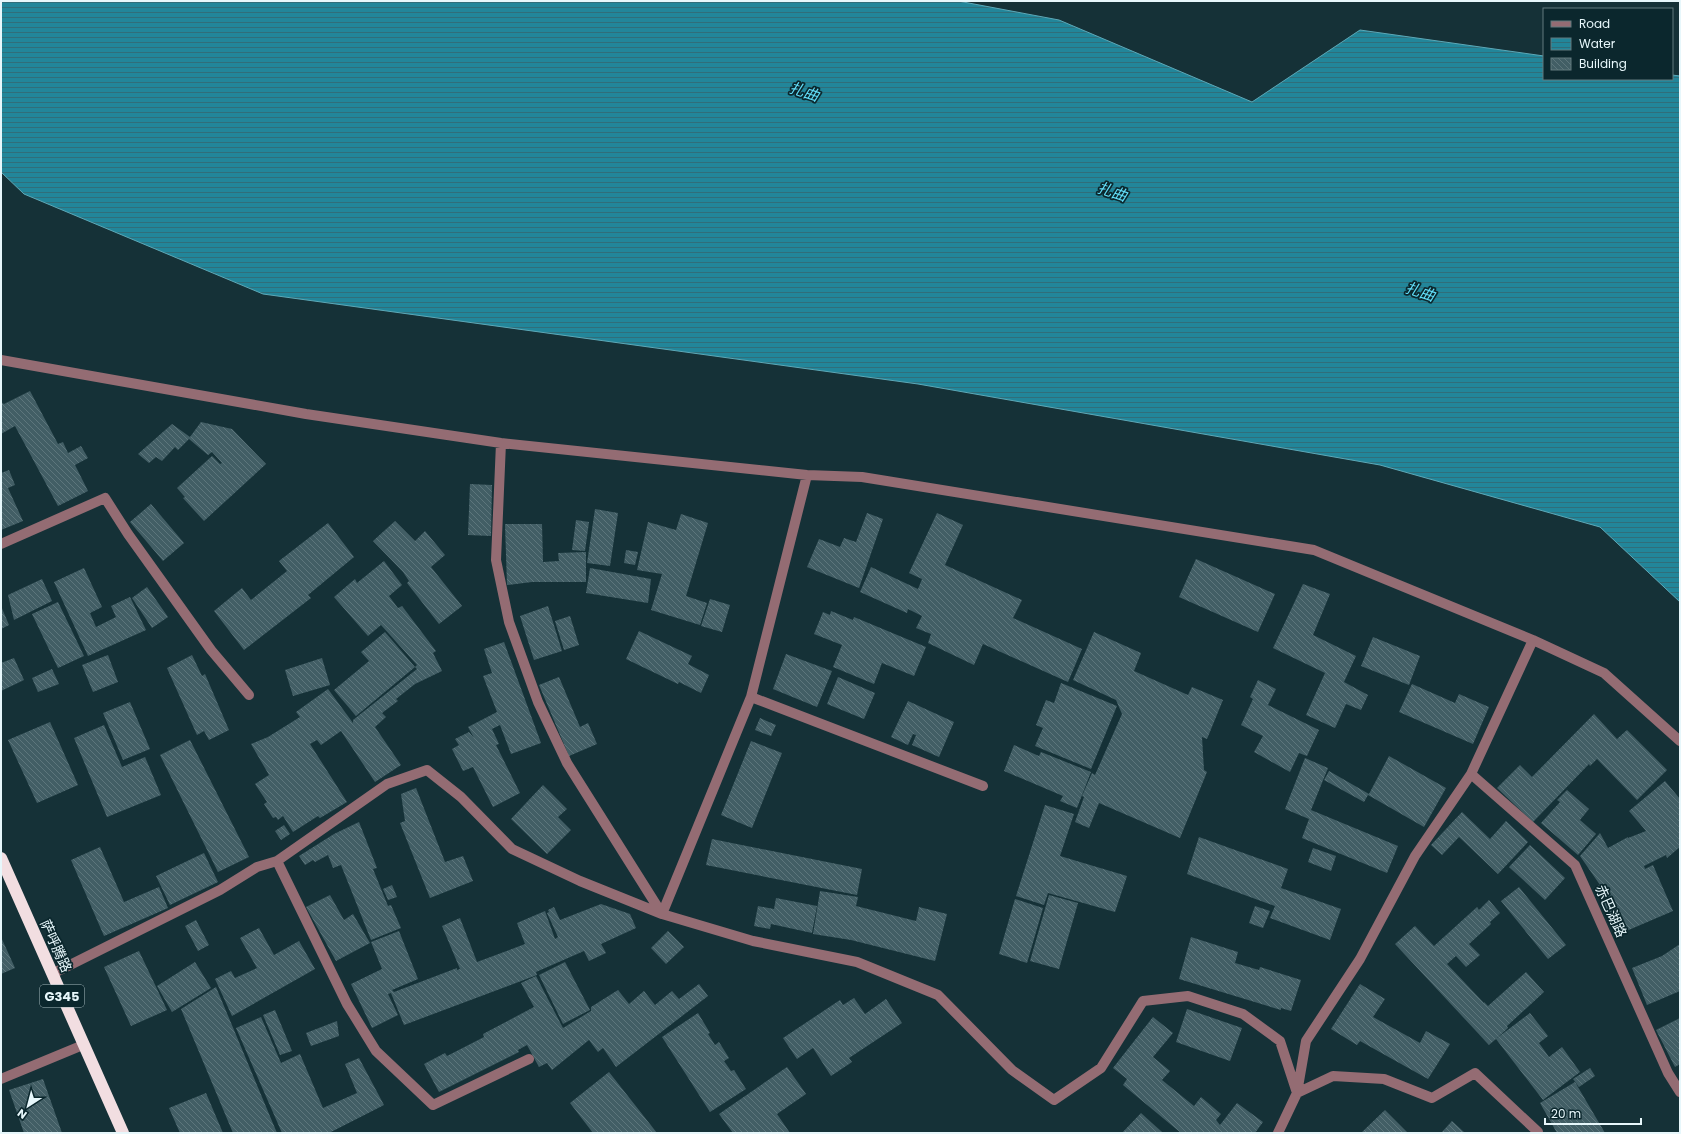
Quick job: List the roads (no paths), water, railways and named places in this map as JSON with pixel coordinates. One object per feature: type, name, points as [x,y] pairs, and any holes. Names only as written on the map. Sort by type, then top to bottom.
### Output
[{"type":"highway","name":"萨呼腾路","points":[[1,858],[123,1133]]},
{"type":"street","points":[[1,360],[306,414],[501,443],[807,475],[862,477],[1314,550],[1533,640],[1604,674],[1680,741]]},
{"type":"street","points":[[501,443],[496,560],[509,622],[538,702],[567,763],[662,914]]},
{"type":"street","points":[[662,914],[751,697],[807,475]]},
{"type":"street","points":[[1,544],[105,498],[128,534],[211,650],[249,695]]},
{"type":"street","points":[[1278,1133],[1297,1093],[1306,1041],[1360,959],[1415,856],[1471,774],[1533,640]]},
{"type":"street","points":[[751,697],[983,786]]},
{"type":"street","points":[[52,974],[220,890],[257,867],[277,861],[388,784],[428,770],[460,797],[512,849],[580,880],[662,914],[753,942],[857,962],[938,995],[1012,1070],[1054,1100],[1101,1068],[1143,1001],[1188,996],[1243,1014],[1280,1041],[1297,1093]]},
{"type":"street","name":"赤巴湖路","points":[[1471,774],[1575,865],[1668,1072],[1680,1092]]},
{"type":"street","points":[[277,861],[347,1004],[376,1051],[433,1105],[529,1059]]},
{"type":"street","points":[[1,1079],[83,1045]]},
{"type":"street","points":[[1297,1093],[1333,1076],[1384,1079],[1432,1098],[1475,1073],[1538,1132]]},
{"type":"water","name":"扎曲","points":[[1,1],[958,1],[1059,20],[1252,102],[1360,30],[1543,56],[1543,80],[1673,80],[1673,75],[1680,76],[1680,602],[1600,527],[1380,465],[918,384],[263,294],[24,194],[1,172]]}]
